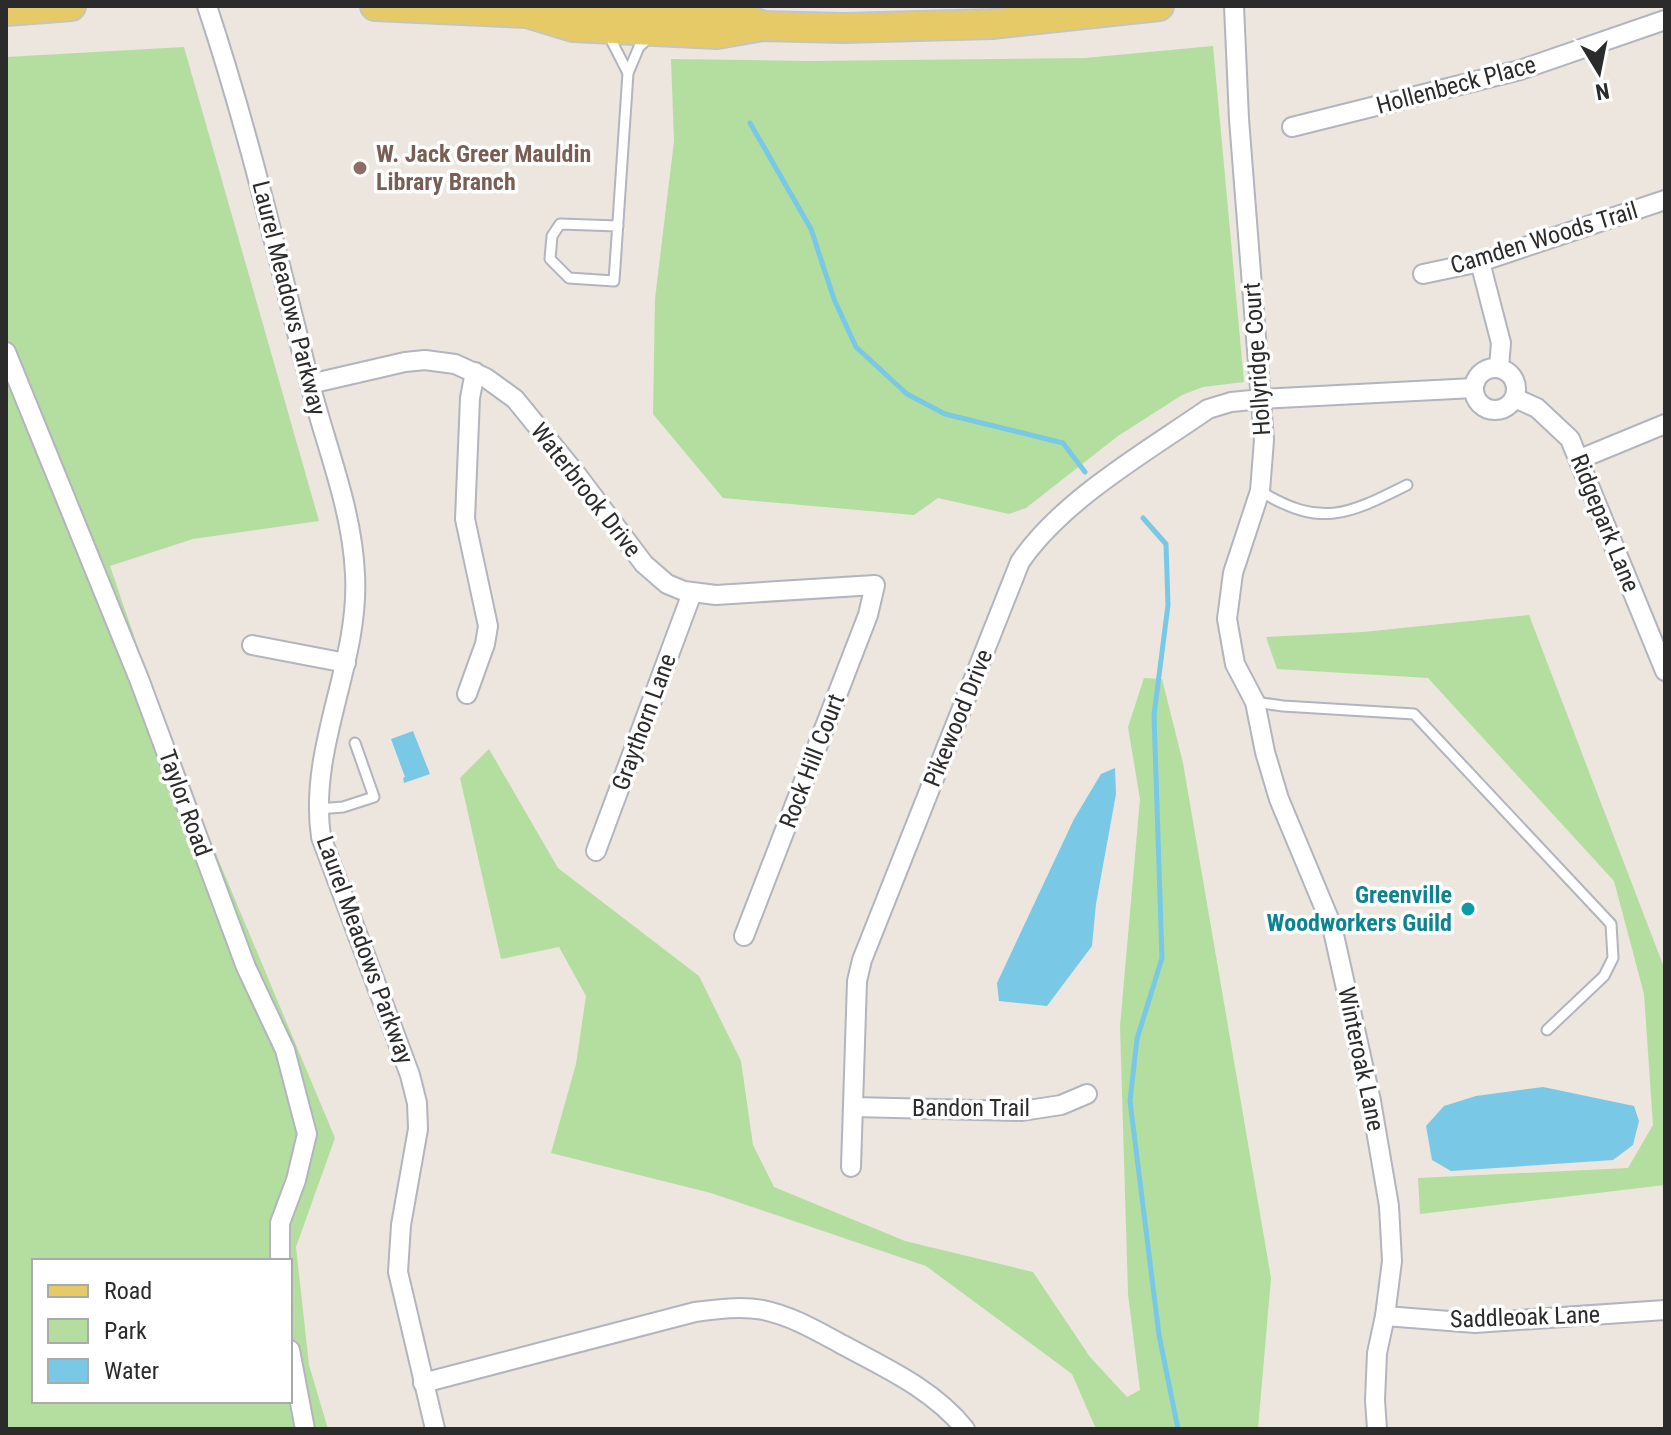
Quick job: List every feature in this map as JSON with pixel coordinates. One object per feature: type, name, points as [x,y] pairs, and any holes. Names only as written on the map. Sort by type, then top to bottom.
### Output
[{"type":"main road","points":[[6,11],[71,6]]},
{"type":"main road","points":[[375,6],[527,10],[578,6],[727,12],[762,26]]},
{"type":"main road","points":[[527,10],[573,27],[717,34],[762,26],[918,27],[1159,6]]},
{"type":"street","name":"Laurel Meadows Parkway","points":[[207,6],[252,150],[310,384],[340,488],[354,557],[355,600],[346,663],[322,757],[318,809],[321,837],[410,1075],[417,1103],[418,1129],[401,1225],[398,1261],[435,1429]]},
{"type":"street","name":"Hollyridge Court","points":[[1234,6],[1249,265],[1264,440],[1260,491],[1233,573],[1227,619],[1235,664],[1255,702]]},
{"type":"street","name":"Hollenbeck Place","points":[[1292,127],[1520,70],[1662,19]]},
{"type":"street","name":"Camden Woods Trail","points":[[1423,274],[1480,262],[1665,200]]},
{"type":"street","points":[[1480,262],[1501,343],[1499,367]]},
{"type":"street","name":"Taylor Road","points":[[6,352],[139,679],[246,967],[285,1050],[307,1134],[296,1180],[280,1223],[280,1259]]},
{"type":"street","name":"Waterbrook Drive","points":[[310,384],[425,360],[455,364],[475,372],[515,399],[654,574],[667,584],[692,593],[716,595],[875,585]]},
{"type":"street","points":[[1492,367],[1499,367],[1512,374],[1516,381],[1515,398],[1507,407],[1493,410],[1480,404],[1474,388],[1480,374],[1492,367]]},
{"type":"street","points":[[467,694],[485,644],[488,626],[465,519],[470,398],[475,372]]},
{"type":"street","points":[[1262,399],[1474,388]]},
{"type":"street","name":"Ridgepark Lane","points":[[1515,398],[1537,408],[1570,439],[1660,642],[1665,671]]},
{"type":"street","name":"Pikewood Drive","points":[[851,1167],[857,981],[862,960],[1020,562],[1034,541],[1057,518],[1208,409],[1231,402],[1262,399]]},
{"type":"street","points":[[1580,459],[1665,424]]},
{"type":"street","name":"Rock Hill Court","points":[[744,936],[868,615],[875,585]]},
{"type":"street","name":"Graythorn Lane","points":[[596,851],[692,593]]},
{"type":"street","points":[[252,645],[346,663]]},
{"type":"street","name":"Winteroak Lane","points":[[1255,702],[1279,799],[1332,926],[1371,1101],[1389,1206],[1392,1261],[1377,1353],[1377,1429]]},
{"type":"street","name":"Bandon Trail","points":[[853,1107],[1022,1111],[1061,1105],[1087,1094]]},
{"type":"street","points":[[423,1383],[695,1312],[741,1308],[763,1310],[801,1323],[893,1372],[930,1395],[965,1429]]},
{"type":"street","name":"Saddleoak Lane","points":[[1385,1316],[1475,1323],[1665,1310]]},
{"type":"street","points":[[292,1361],[305,1429]]},
{"type":"lane","points":[[604,28],[628,73]]},
{"type":"lane","points":[[618,226],[560,224],[552,236],[550,259],[569,278],[614,281],[618,226],[628,73],[639,47],[657,31]]},
{"type":"lane","points":[[1260,491],[1287,507],[1329,515],[1361,508],[1407,485]]},
{"type":"lane","points":[[1255,702],[1414,714],[1611,924],[1613,958],[1604,976],[1547,1030]]},
{"type":"lane","points":[[318,809],[343,807],[374,797],[355,743]]},
{"type":"green space","points":[[1213,46],[1244,382],[1203,387],[1182,395],[1118,436],[1026,508],[1009,514],[938,498],[914,515],[723,498],[653,414],[655,299],[674,141],[671,59],[1085,58]]},
{"type":"green space","points":[[184,47],[319,521],[193,539],[110,566],[175,756],[335,1138],[296,1247],[309,1365],[328,1429],[6,1429],[6,57]]},
{"type":"green space","points":[[1529,615],[1665,970],[1665,1185],[1420,1214],[1418,1178],[1628,1168],[1653,1125],[1644,994],[1614,881],[1428,678],[1277,669],[1266,637],[1363,632]]},
{"type":"green space","points":[[1144,678],[1162,679],[1183,763],[1271,1278],[1258,1429],[1096,1429],[1072,1374],[926,1266],[711,1193],[551,1153],[576,1064],[586,996],[559,947],[501,959],[460,778],[489,749],[558,868],[699,976],[741,1061],[753,1145],[774,1187],[905,1241],[1033,1272],[1090,1357],[1127,1397],[1140,1390],[1128,1294],[1120,1026],[1140,799],[1128,727]]},
{"type":"water","points":[[413,731],[430,774],[404,783],[405,777],[391,739]]},
{"type":"water","points":[[1115,768],[1116,794],[1096,904],[1092,946],[1047,1006],[999,1001],[997,983],[1074,819],[1101,774]]},
{"type":"water","points":[[1543,1087],[1634,1106],[1639,1121],[1633,1145],[1613,1160],[1451,1171],[1432,1160],[1426,1126],[1444,1106],[1476,1096]]},
{"type":"waterway","points":[[750,123],[811,229],[834,299],[856,347],[907,394],[945,414],[1063,443],[1085,472]]},
{"type":"waterway","points":[[1143,518],[1166,544],[1168,605],[1154,715],[1162,958],[1137,1039],[1130,1101],[1159,1335],[1178,1429]]},
{"type":"place","name":"W. Jack Greer Mauldin Library Branch","points":[[360,168]]},
{"type":"place","name":"Greenville Woodworkers Guild","points":[[1468,909]]}]
